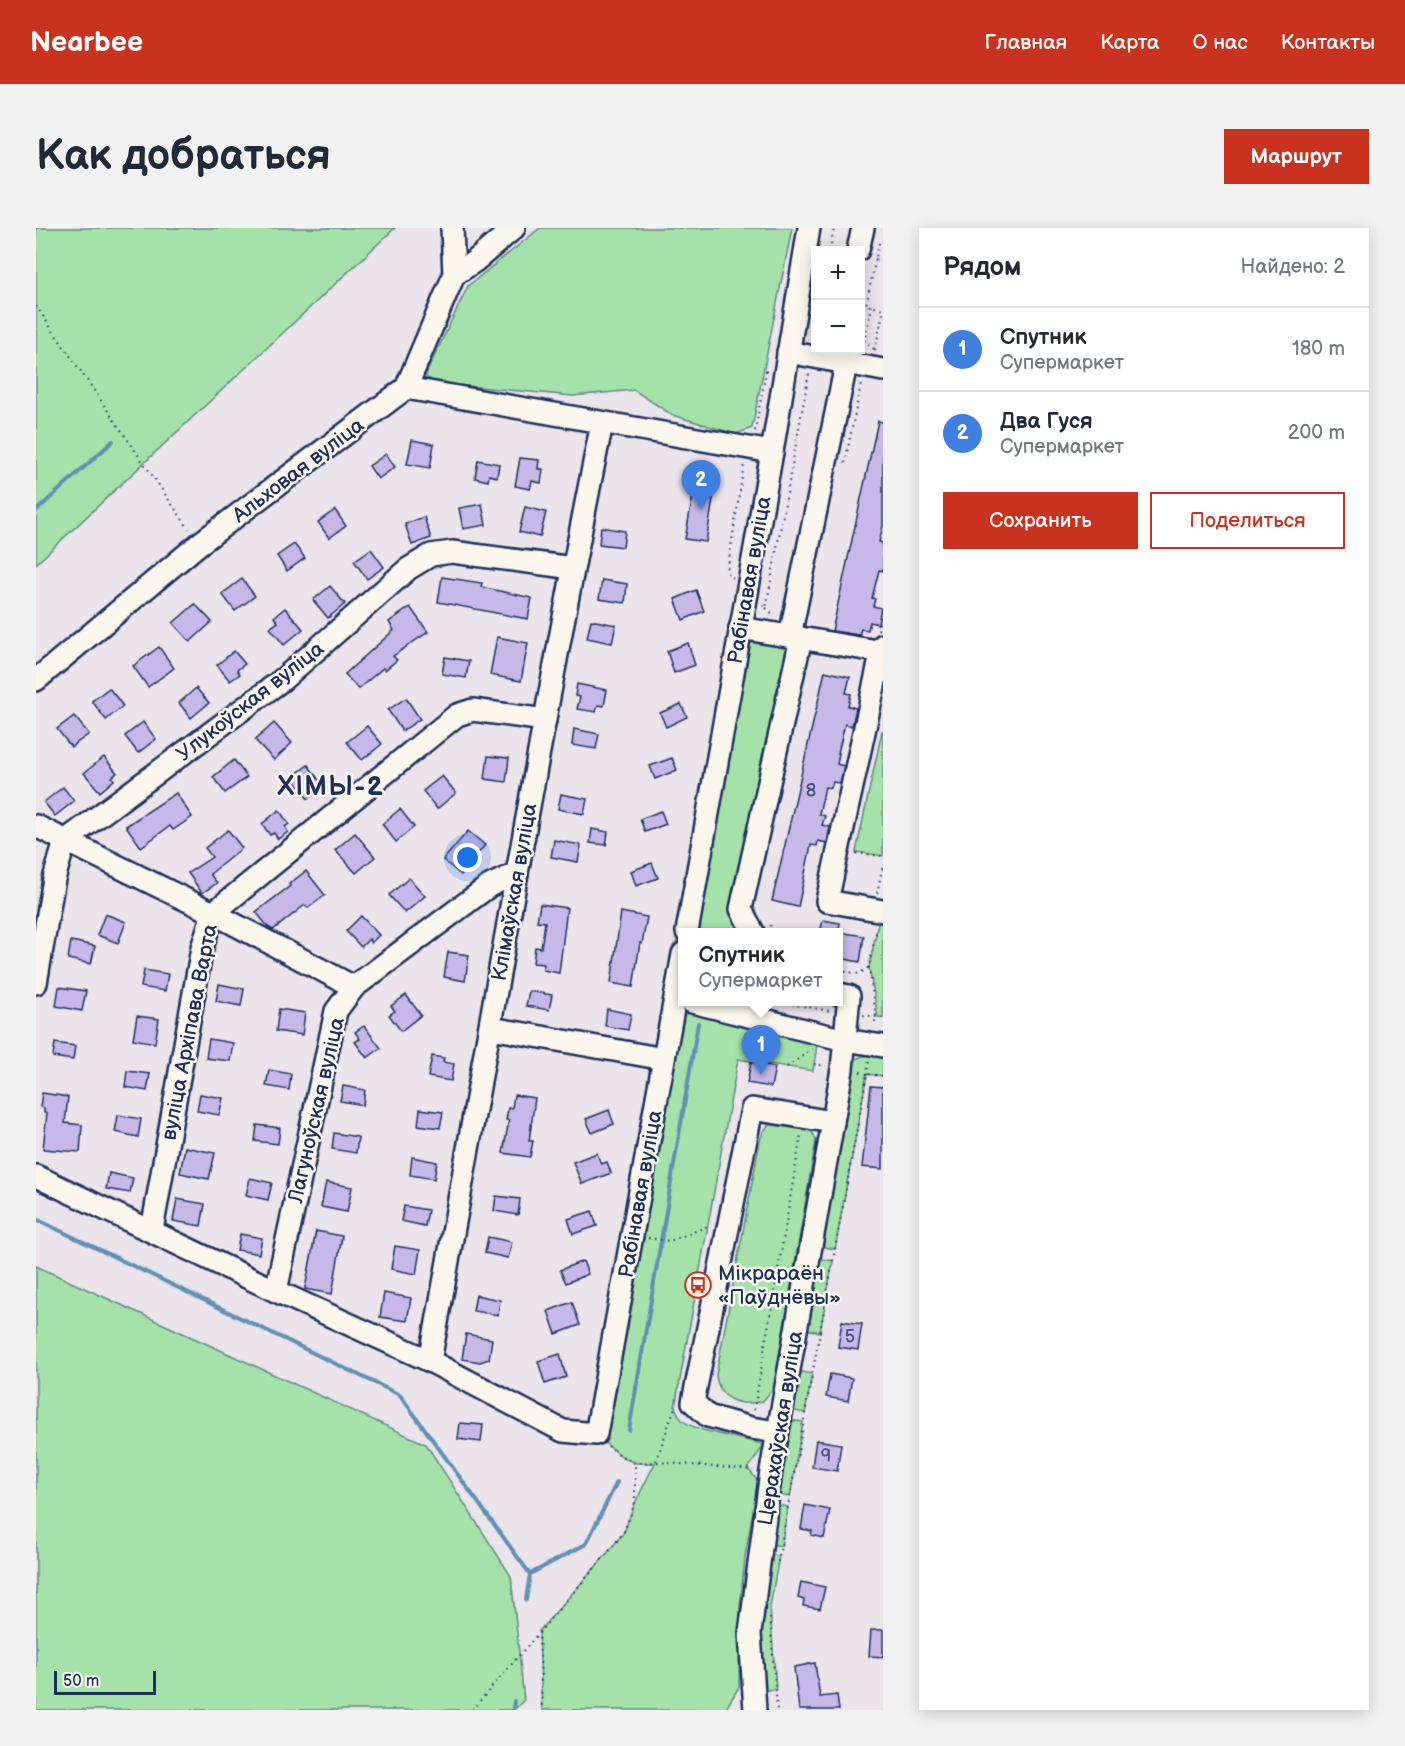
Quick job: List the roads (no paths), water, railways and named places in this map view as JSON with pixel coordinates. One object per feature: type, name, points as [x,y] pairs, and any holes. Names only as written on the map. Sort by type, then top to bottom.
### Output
[{"type":"street","points":[[452,228],[454,275]]},
{"type":"street","points":[[454,275],[475,261],[514,228]]},
{"type":"street","name":"Рабінавая вуліца","points":[[688,928],[809,228]]},
{"type":"street","points":[[867,255],[871,233]]},
{"type":"street","name":"Альховая вуліца","points":[[36,680],[200,544],[406,388],[454,275]]},
{"type":"street","points":[[760,928],[741,909],[795,637],[863,355],[812,356],[788,351]]},
{"type":"street","points":[[406,388],[772,452]]},
{"type":"street","name":"Клімаўская вуліца","points":[[430,1361],[545,720],[602,423]]},
{"type":"street","name":"Улукоўская вуліца","points":[[65,841],[282,680],[408,569],[431,555],[452,552],[573,568]]},
{"type":"street","points":[[740,628],[882,650],[827,901],[879,910]]},
{"type":"street","name":"вуліца Архіпава Варта","points":[[152,1230],[202,948],[213,913],[457,716],[473,710],[545,720]]},
{"type":"street","points":[[36,826],[213,913],[354,987]]},
{"type":"street","points":[[36,983],[54,879],[65,841]]},
{"type":"street","name":"Лагуноўская вуліца","points":[[276,1291],[336,1011],[354,987],[489,886],[517,873]]},
{"type":"street","name":"Церахаўская вуліца","points":[[755,1710],[750,1633],[776,1432],[833,1122],[845,1041],[849,996],[843,995]]},
{"type":"street","name":"Рабінавая вуліца","points":[[430,1361],[563,1431],[596,1434],[664,1059],[681,1006]]},
{"type":"street","points":[[710,1006],[877,1051]]},
{"type":"street","points":[[491,1028],[664,1059]]},
{"type":"street","points":[[776,1432],[751,1428],[708,1416],[693,1402],[752,1109],[833,1122]]},
{"type":"street","points":[[36,1176],[276,1291],[430,1361]]},
{"type":"waterway","points":[[36,511],[113,441]]},
{"type":"waterway","points":[[629,1430],[698,1023]]},
{"type":"waterway","points":[[36,1219],[400,1395],[530,1574],[526,1600]]},
{"type":"waterway","points":[[530,1574],[586,1544],[617,1482]]},
{"type":"waterway","points":[[513,1710],[514,1701]]},
{"type":"place","name":"Два Гуся","points":[[701,510]]},
{"type":"place","name":"Спутник","points":[[761,1075]]},
{"type":"place","name":"Мікрараён «Паўднёвы»","points":[[698,1285]]},
{"type":"district","name":"ХІМЫ-2","points":[[331,786]]}]
